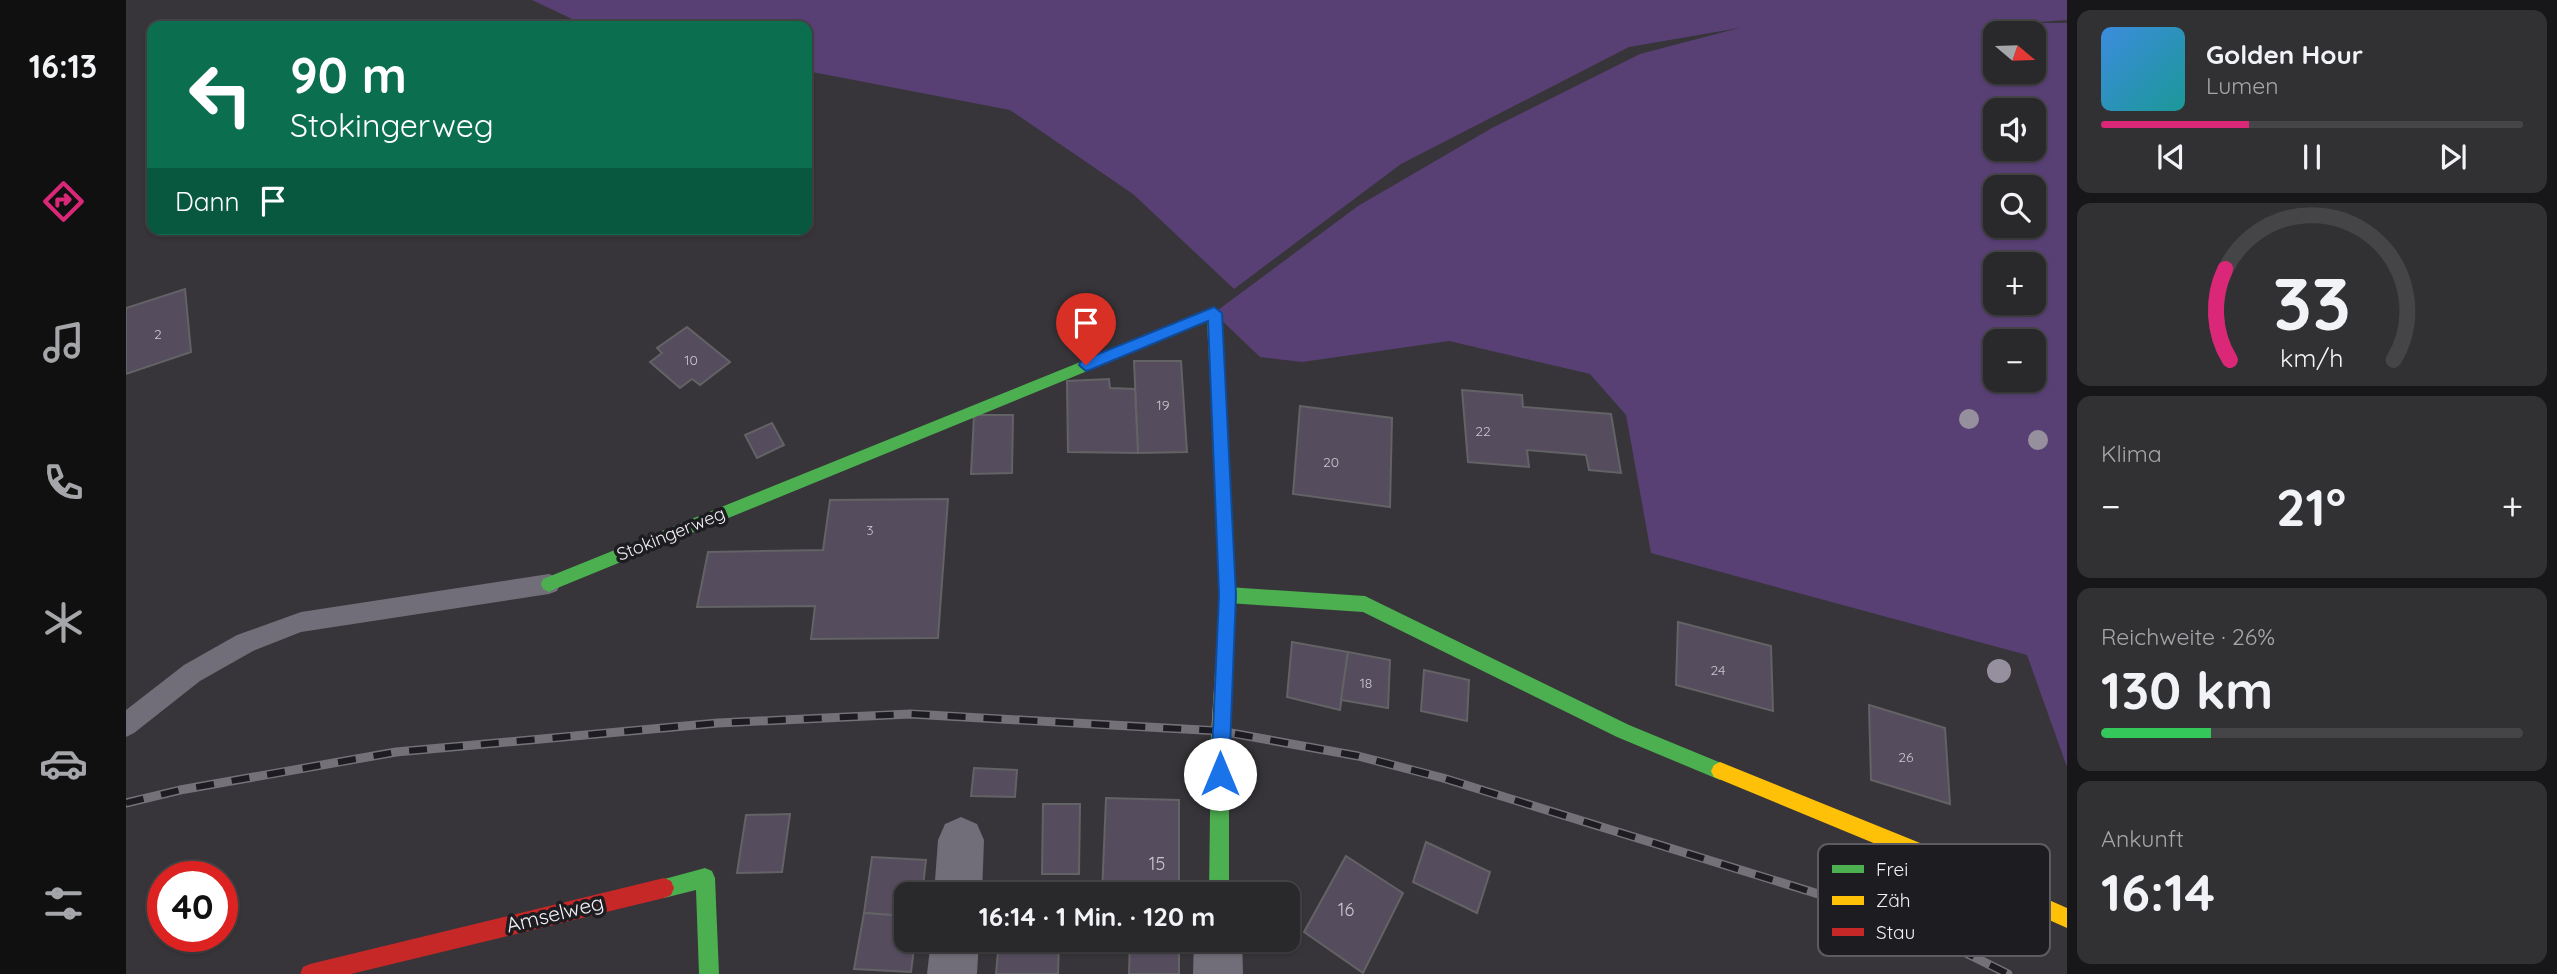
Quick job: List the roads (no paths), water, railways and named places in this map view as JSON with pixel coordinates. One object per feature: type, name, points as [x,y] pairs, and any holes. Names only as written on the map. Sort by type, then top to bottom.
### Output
[{"type":"street","name":"Stokingerweg","points":[[549,584],[1214,313],[1228,595]]},
{"type":"street","points":[[1219,882],[1220,731],[1228,595],[1365,604],[1623,731],[1899,844]]},
{"type":"street","points":[[959,882],[961,841]]},
{"type":"street","name":"Amselweg","points":[[310,974],[705,878],[709,974]]},
{"type":"street","points":[[2050,910],[2067,918]]},
{"type":"street","points":[[952,974],[954,952]]},
{"type":"street","points":[[1218,952],[1218,974]]},
{"type":"lane","name":"Stokingerweg","points":[[126,725],[192,673],[245,643],[301,622],[549,584]]},
{"type":"railway","points":[[126,803],[180,790],[396,752],[718,723],[910,714],[1220,731],[1358,756],[1443,778],[1818,894]]},
{"type":"railway","points":[[1972,956],[2008,974]]}]
